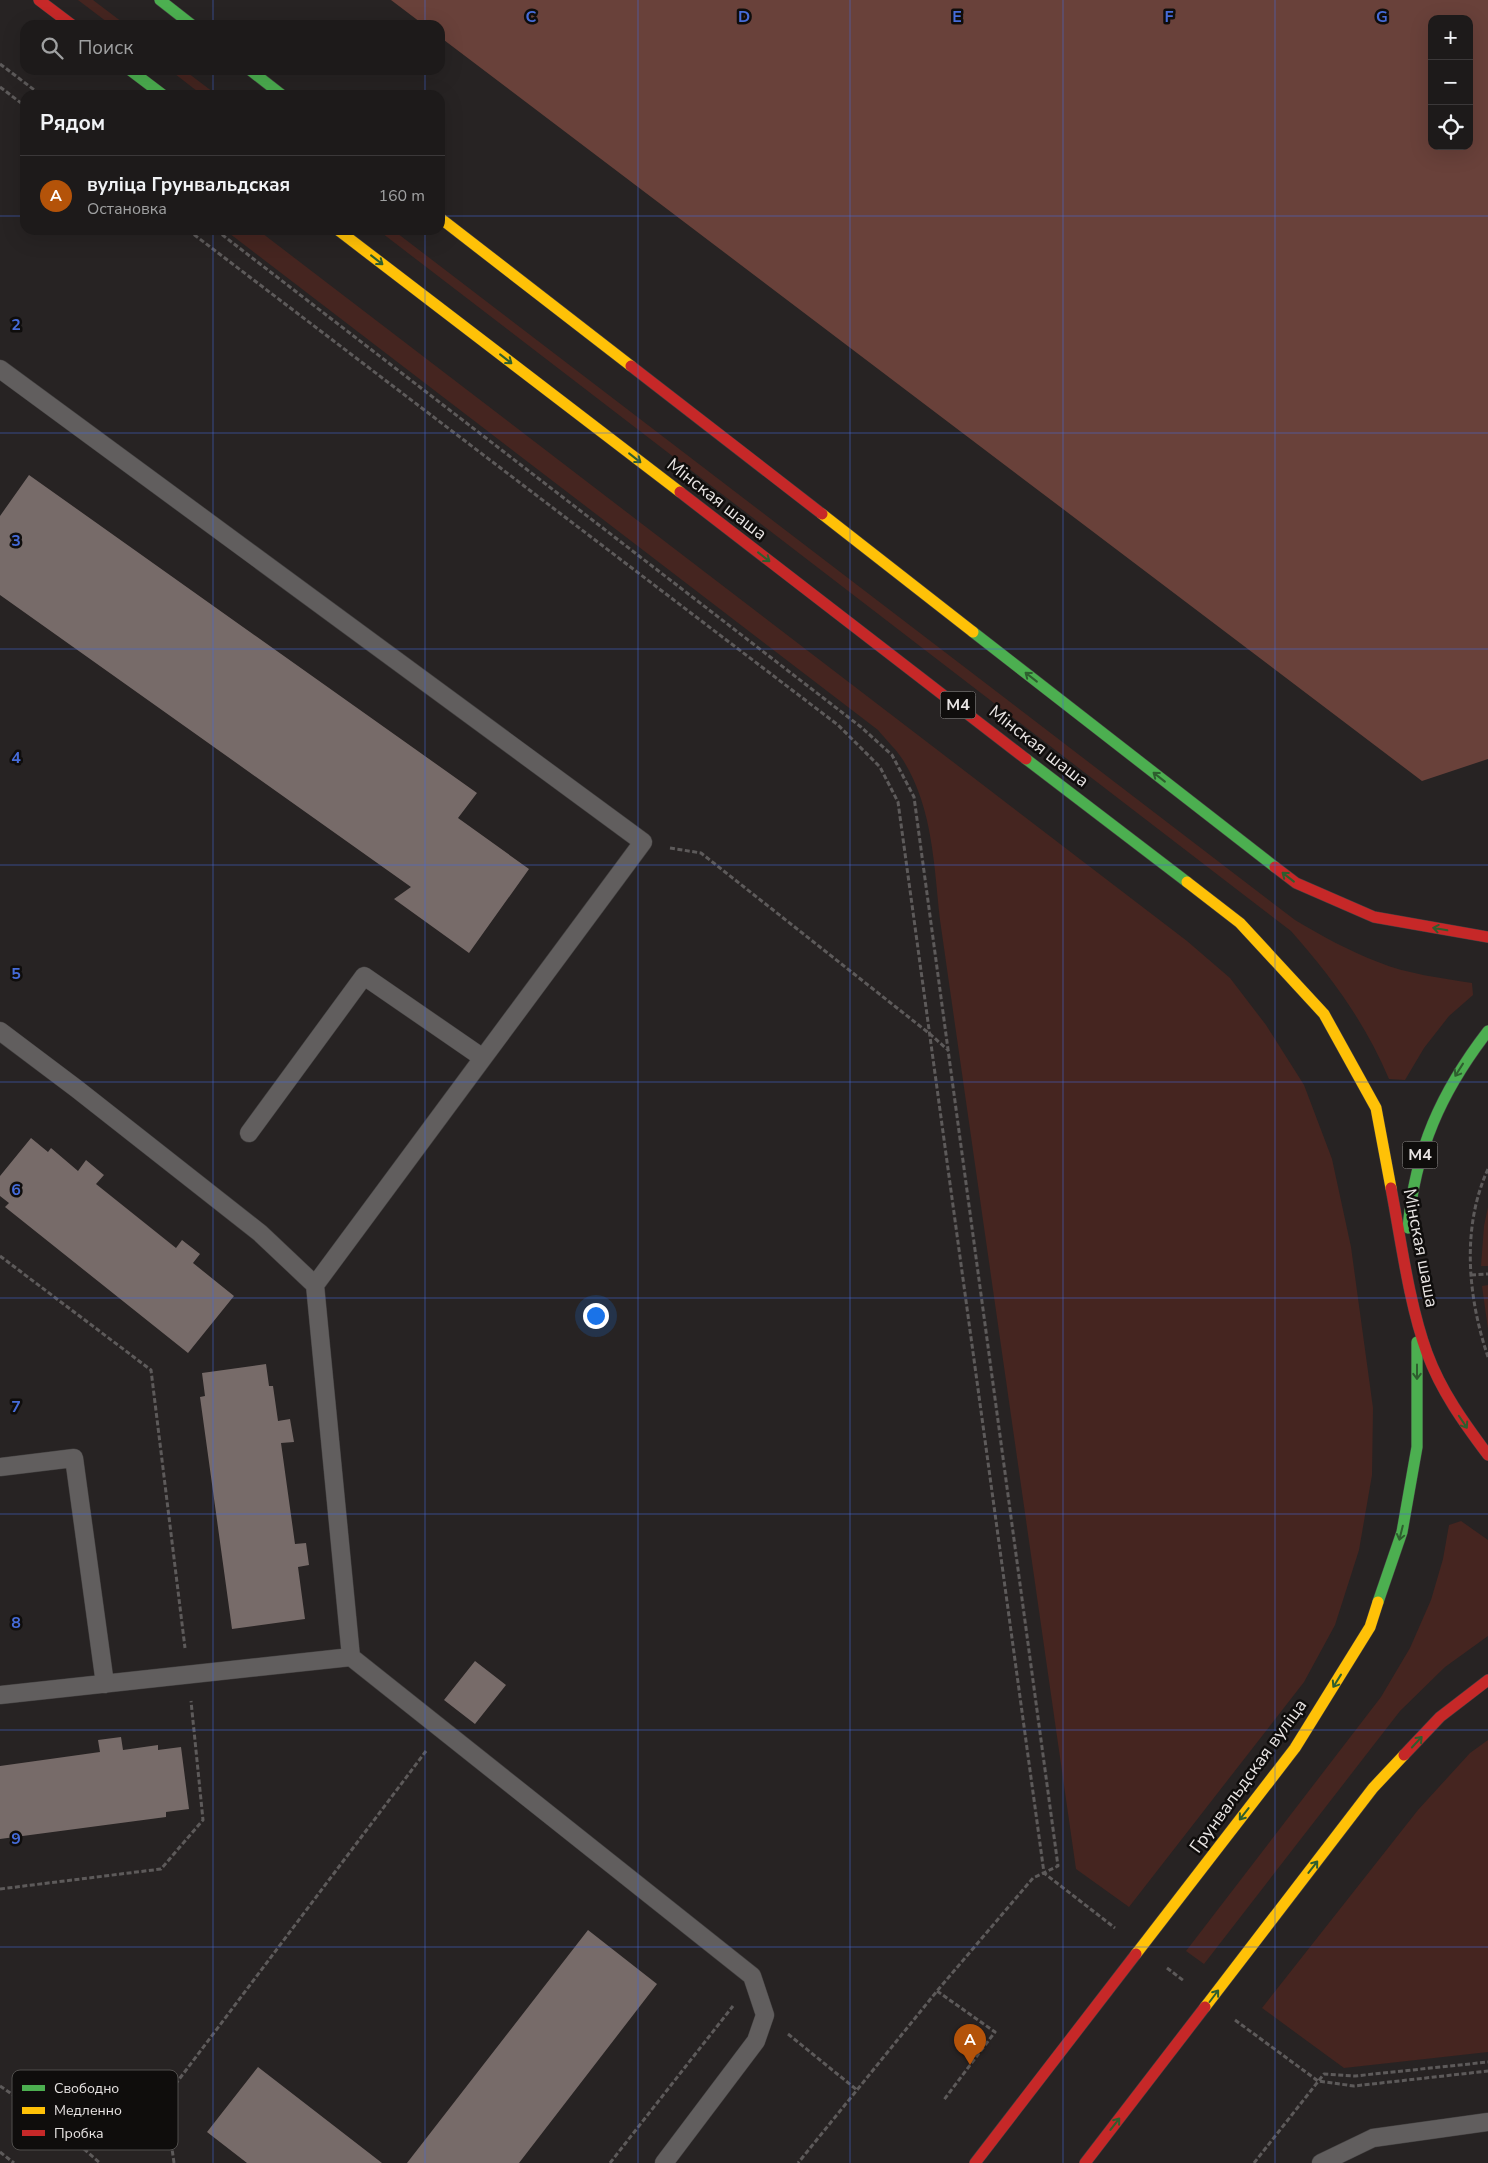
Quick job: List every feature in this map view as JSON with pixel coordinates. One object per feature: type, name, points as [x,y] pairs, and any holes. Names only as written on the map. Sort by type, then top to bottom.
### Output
[{"type":"main road","points":[[39,0],[65,20]]},
{"type":"main road","points":[[160,0],[186,20]]},
{"type":"main road","points":[[137,75],[156,90]]},
{"type":"main road","points":[[256,75],[276,90]]},
{"type":"main road","points":[[445,222],[1296,883],[1374,917],[1488,937]]},
{"type":"main road","name":"Мінская шаша","points":[[345,235],[1240,923],[1324,1014],[1376,1108],[1412,1297],[1427,1353],[1439,1382],[1458,1415],[1488,1455]]},
{"type":"main road","name":"М4","points":[[1412,1297],[1408,1262],[1408,1226],[1412,1190],[1420,1156],[1431,1122],[1446,1090],[1465,1060],[1488,1031]]},
{"type":"main road","name":"Грунвальдская вуліца","points":[[975,2163],[1295,1748],[1370,1627],[1402,1532],[1417,1446],[1418,1323]]},
{"type":"main road","points":[[1085,2163],[1373,1788],[1440,1717],[1488,1680]]},
{"type":"lane","points":[[0,369],[643,842],[316,1285],[351,1656]]},
{"type":"lane","points":[[249,1133],[364,976],[483,1058]]},
{"type":"lane","points":[[0,1031],[260,1233],[316,1285]]},
{"type":"lane","points":[[0,1467],[74,1458],[105,1684]]},
{"type":"lane","points":[[0,1695],[351,1656],[752,1976],[765,2015],[756,2040],[664,2163]]},
{"type":"lane","points":[[1321,2163],[1372,2138],[1488,2122]]},
{"type":"path","points":[[0,64],[34,90]]},
{"type":"path","points":[[0,87],[20,102]]},
{"type":"path","points":[[195,235],[838,725],[880,767],[898,802],[1044,1873],[1209,2002],[1318,2081],[1354,2086],[1488,2071]]},
{"type":"path","points":[[222,235],[853,721],[892,755],[914,797],[1058,1866],[1033,1878],[798,2163]]},
{"type":"path","points":[[643,842],[701,853],[949,1051]]},
{"type":"path","points":[[1488,1169],[1475,1211],[1470,1250],[1471,1289],[1478,1327],[1488,1357]]},
{"type":"path","points":[[0,1256],[151,1370],[188,1675],[203,1820],[162,1869],[0,1889]]},
{"type":"path","points":[[1471,1275],[1488,1274]]},
{"type":"path","points":[[178,2081],[442,1729]]},
{"type":"path","points":[[938,1991],[995,2032],[944,2100]]},
{"type":"path","points":[[1254,2163],[1324,2074],[1355,2076],[1488,2062]]},
{"type":"path","points":[[0,2086],[12,2094]]},
{"type":"path","points":[[85,2150],[100,2163]]},
{"type":"path","points":[[172,2150],[174,2163]]},
{"type":"path","points":[[0,2152],[14,2163]]},
{"type":"shaded area","points":[[78,0],[93,0],[119,20],[104,20]]},
{"type":"shaded area","points":[[391,0],[1488,0],[1488,759],[1422,781],[445,41],[445,20],[417,20]]},
{"type":"shaded area","points":[[176,75],[191,75],[210,90],[196,90]]},
{"type":"shaded area","points":[[232,235],[265,235],[1187,941],[1230,978],[1266,1025],[1304,1085],[1332,1159],[1351,1247],[1373,1408],[1372,1475],[1359,1550],[1335,1625],[1304,1682],[1129,1907],[1076,1869],[940,920],[934,858],[926,817],[913,778],[903,760],[878,730]]},
{"type":"shaded area","points":[[385,235],[400,235],[1295,920],[1346,948],[1389,966],[1424,975],[1472,983],[1473,995],[1449,1016],[1424,1048],[1405,1080],[1389,1079],[1370,1039],[1346,1001],[1320,965],[1291,931]]},
{"type":"shaded area","points":[[1488,1207],[1488,1266],[1481,1266],[1484,1226]]},
{"type":"shaded area","points":[[1488,1285],[1488,1329],[1482,1286]]},
{"type":"shaded area","points":[[1461,1521],[1488,1540],[1488,1636],[1445,1667],[1400,1711],[1204,1964],[1186,1951],[1381,1697],[1410,1648],[1431,1600],[1443,1559],[1449,1525]]},
{"type":"shaded area","points":[[1488,1740],[1488,2052],[1344,2068],[1262,2008],[1418,1810],[1470,1753]]},
{"type":"building","points":[[29,475],[477,793],[458,818],[529,869],[469,953],[394,899],[411,887],[0,595],[0,516]]},
{"type":"building","points":[[31,1138],[48,1152],[51,1148],[78,1171],[86,1160],[104,1175],[96,1184],[176,1248],[182,1240],[200,1254],[193,1263],[234,1296],[188,1353],[5,1207],[9,1203],[0,1196],[0,1176]]},
{"type":"building","points":[[266,1364],[269,1386],[273,1386],[278,1421],[290,1419],[294,1442],[281,1443],[295,1544],[306,1543],[309,1565],[298,1567],[305,1619],[232,1629],[200,1397],[205,1396],[202,1373]]},
{"type":"building","points":[[475,1661],[506,1685],[475,1724],[444,1700]]},
{"type":"building","points":[[121,1737],[123,1750],[158,1745],[158,1750],[181,1747],[189,1809],[166,1812],[166,1817],[0,1839],[0,1766],[100,1752],[98,1740]]},
{"type":"building","points":[[588,1930],[657,1984],[519,2163],[407,2163]]},
{"type":"building","points":[[258,2067],[382,2163],[247,2163],[207,2132]]},
{"type":"traffic: fast","points":[[160,0],[186,20]]},
{"type":"traffic: fast","points":[[137,75],[156,90]]},
{"type":"traffic: fast","points":[[256,75],[276,90]]},
{"type":"traffic: fast","points":[[973,632],[1275,867]]},
{"type":"traffic: fast","points":[[1026,759],[1187,882]]},
{"type":"traffic: fast","points":[[1408,1228],[1417,1173],[1433,1123],[1457,1077],[1488,1031]]},
{"type":"traffic: fast","points":[[1378,1602],[1402,1532],[1417,1447],[1417,1342]]},
{"type":"traffic: slow","points":[[445,222],[631,366]]},
{"type":"traffic: slow","points":[[345,235],[680,492]]},
{"type":"traffic: slow","points":[[822,514],[973,632]]},
{"type":"traffic: slow","points":[[1187,882],[1240,923],[1324,1014],[1376,1108],[1391,1188]]},
{"type":"traffic: slow","points":[[1136,1954],[1295,1748],[1370,1627],[1378,1602]]},
{"type":"traffic: slow","points":[[1205,2007],[1373,1788],[1404,1755]]},
{"type":"traffic: jam","points":[[39,0],[65,20]]},
{"type":"traffic: jam","points":[[631,366],[822,514]]},
{"type":"traffic: jam","points":[[680,492],[1026,759]]},
{"type":"traffic: jam","points":[[1275,867],[1296,883],[1374,917],[1488,937]]},
{"type":"traffic: jam","points":[[1391,1188],[1410,1293],[1427,1353],[1446,1394],[1488,1455]]},
{"type":"traffic: jam","points":[[1404,1755],[1440,1717],[1488,1680]]},
{"type":"traffic: jam","points":[[975,2163],[1136,1954]]},
{"type":"traffic: jam","points":[[1085,2163],[1205,2007]]},
{"type":"place","name":"вуліца Грунвальдская","points":[[970,2065]]}]
